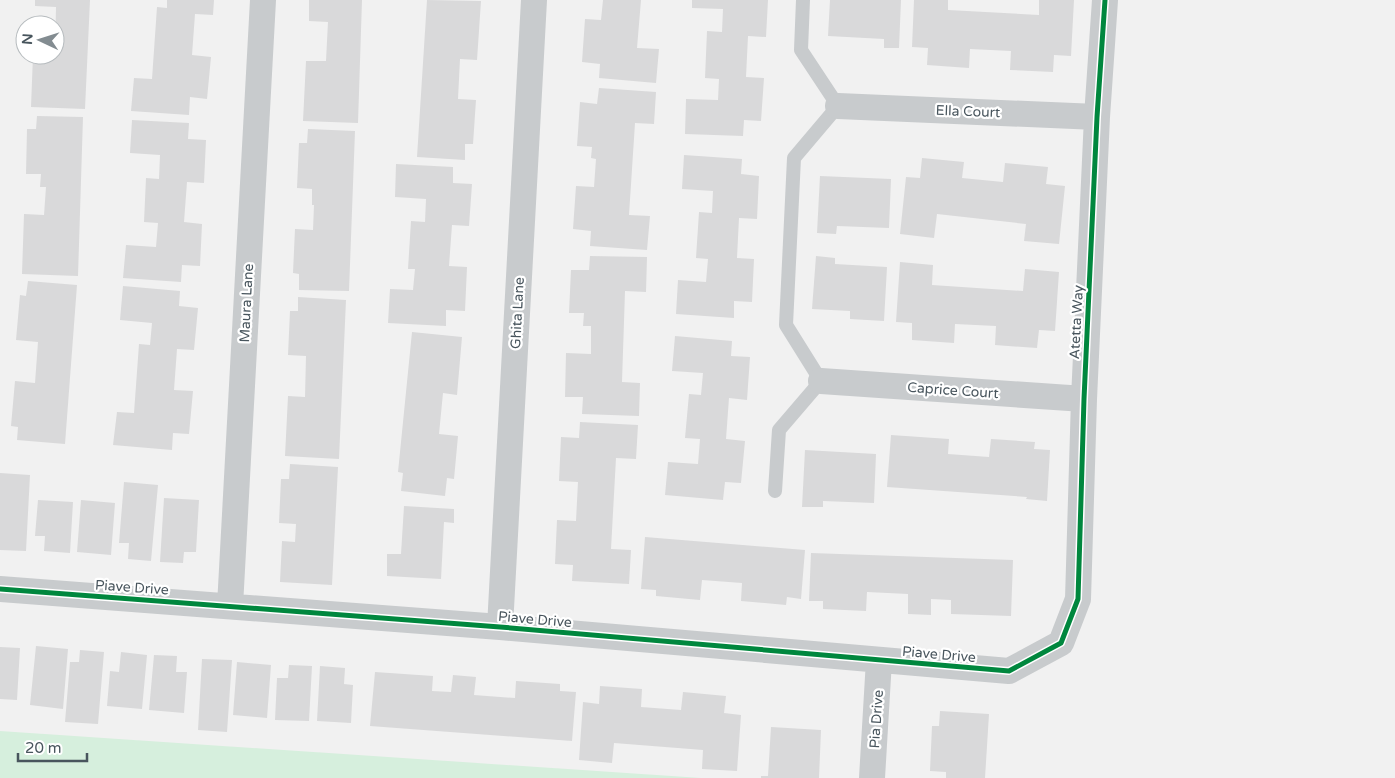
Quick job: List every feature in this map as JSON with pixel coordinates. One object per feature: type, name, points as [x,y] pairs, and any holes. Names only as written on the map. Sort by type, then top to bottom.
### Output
[{"type":"street","name":"Maura Lane","points":[[230,606],[262,0]]},
{"type":"street","name":"Ghita Lane","points":[[500,627],[534,0]]},
{"type":"street","name":"Atetta Way","points":[[1062,642],[1078,599],[1084,399],[1097,117],[1105,0]]},
{"type":"street","name":"Ella Court","points":[[838,106],[1097,117]]},
{"type":"street","name":"Caprice Court","points":[[822,381],[1084,399]]},
{"type":"street","name":"Piave Drive","points":[[0,589],[500,627],[1009,671],[1062,642]]},
{"type":"street","name":"Pia Drive","points":[[872,778],[879,660]]},
{"type":"lane","points":[[775,491],[780,430],[822,381],[786,325],[794,158],[838,106],[801,50],[804,0]]},
{"type":"green space","points":[[0,731],[701,778],[0,778]]},
{"type":"building","points":[[35,0],[90,0],[85,109],[31,107],[33,65],[65,65],[65,15],[56,15],[56,7],[35,6]]},
{"type":"building","points":[[167,0],[214,0],[213,15],[195,14],[192,55],[211,57],[207,99],[190,97],[189,115],[131,111],[134,78],[152,79],[157,7],[167,8]]},
{"type":"building","points":[[309,0],[362,0],[358,123],[303,121],[306,61],[326,61],[328,22],[309,21]]},
{"type":"building","points":[[427,0],[481,1],[477,60],[460,59],[458,99],[476,100],[473,144],[465,144],[465,160],[417,157]]},
{"type":"building","points":[[603,0],[641,0],[637,48],[659,49],[656,83],[599,78],[600,64],[582,62],[585,19],[601,20]]},
{"type":"building","points":[[692,0],[768,0],[766,37],[748,36],[746,77],[764,78],[761,121],[744,120],[743,136],[685,134],[686,99],[718,100],[719,79],[705,78],[707,31],[722,32],[723,9],[692,8]]},
{"type":"building","points":[[830,0],[901,0],[899,48],[884,48],[884,39],[828,36]]},
{"type":"building","points":[[914,0],[948,0],[948,10],[1039,15],[1039,0],[1074,0],[1071,56],[1054,55],[1053,72],[1010,70],[1011,51],[970,49],[969,68],[927,65],[928,48],[912,47]]},
{"type":"building","points":[[599,88],[656,92],[654,124],[635,123],[629,215],[650,216],[647,250],[590,246],[591,231],[573,229],[576,186],[594,187],[596,159],[591,158],[592,147],[577,146],[580,102],[597,104]]},
{"type":"building","points":[[37,116],[83,117],[78,276],[22,274],[24,214],[44,215],[46,187],[40,187],[41,174],[26,174],[27,129],[36,129]]},
{"type":"building","points":[[132,120],[189,123],[188,139],[206,140],[204,183],[187,182],[184,222],[202,224],[200,266],[182,265],[181,282],[123,278],[126,245],[156,247],[158,223],[144,222],[146,178],[159,179],[160,155],[130,153]]},
{"type":"building","points":[[308,129],[355,131],[349,291],[299,290],[299,274],[293,273],[295,229],[313,230],[314,205],[312,205],[312,189],[297,188],[299,143],[307,143]]},
{"type":"building","points":[[684,155],[742,159],[741,174],[759,176],[757,219],[739,218],[737,258],[754,259],[752,302],[734,301],[734,318],[676,314],[678,280],[706,282],[708,259],[696,258],[699,212],[712,213],[713,191],[682,189]]},
{"type":"building","points":[[922,158],[964,162],[962,178],[1003,182],[1005,163],[1048,167],[1046,184],[1065,186],[1059,244],[1024,241],[1026,224],[937,214],[934,238],[900,234],[906,177],[920,178]]},
{"type":"building","points":[[396,164],[453,167],[453,183],[472,184],[469,226],[452,225],[449,266],[467,267],[465,311],[446,310],[446,326],[388,323],[390,289],[413,290],[415,269],[408,269],[411,221],[425,222],[426,199],[395,197]]},
{"type":"building","points":[[820,176],[891,179],[889,228],[837,226],[836,234],[817,233]]},
{"type":"building","points":[[590,256],[647,257],[646,292],[625,291],[622,382],[640,383],[639,416],[582,414],[583,397],[565,397],[566,353],[591,354],[591,326],[583,326],[584,313],[569,313],[571,270],[589,270]]},
{"type":"building","points":[[816,256],[835,258],[835,264],[887,267],[884,321],[850,319],[850,311],[812,309]]},
{"type":"building","points":[[900,262],[933,265],[932,285],[1023,291],[1025,269],[1059,272],[1055,331],[1039,330],[1037,348],[995,345],[996,326],[955,324],[954,343],[912,340],[912,323],[896,322]]},
{"type":"building","points":[[28,281],[77,285],[65,444],[17,440],[18,427],[11,426],[15,381],[35,383],[38,342],[16,340],[20,295],[26,296]]},
{"type":"building","points":[[123,286],[180,291],[179,306],[198,308],[194,350],[177,349],[174,390],[193,391],[189,434],[173,433],[172,450],[113,445],[117,412],[134,413],[139,344],[150,345],[152,323],[120,320]]},
{"type":"building","points":[[298,297],[346,300],[339,459],[285,456],[288,396],[305,397],[306,356],[288,355],[290,311],[298,311]]},
{"type":"building","points":[[412,332],[462,337],[457,395],[443,393],[439,434],[458,436],[454,479],[447,478],[445,496],[401,491],[403,473],[398,472]]},
{"type":"building","points":[[675,336],[732,341],[731,356],[750,357],[747,400],[729,398],[726,439],[745,441],[741,483],[725,482],[723,500],[665,495],[668,462],[698,464],[700,439],[685,438],[689,394],[701,395],[703,373],[672,371]]},
{"type":"building","points":[[580,422],[638,425],[636,459],[616,458],[611,549],[631,550],[629,584],[572,581],[573,565],[555,564],[557,520],[576,521],[578,482],[559,481],[561,437],[579,438]]},
{"type":"building","points":[[891,435],[949,439],[948,454],[989,457],[991,439],[1035,442],[1034,449],[1050,450],[1047,501],[1026,499],[1027,497],[887,487]]},
{"type":"building","points":[[805,450],[876,454],[874,503],[823,501],[823,507],[802,507]]},
{"type":"building","points":[[290,464],[338,467],[332,585],[280,582],[282,541],[295,542],[296,524],[279,523],[281,479],[289,479]]},
{"type":"building","points":[[0,473],[30,475],[26,551],[0,550]]},
{"type":"building","points":[[124,482],[158,485],[151,561],[128,559],[129,543],[119,543]]},
{"type":"building","points":[[164,498],[199,500],[196,552],[184,552],[183,563],[160,562]]},
{"type":"building","points":[[38,500],[73,502],[70,553],[44,551],[45,536],[35,536]]},
{"type":"building","points":[[81,500],[115,503],[111,555],[77,552]]},
{"type":"building","points":[[404,506],[454,509],[454,523],[444,522],[441,579],[387,576],[387,554],[401,554]]},
{"type":"building","points":[[645,537],[805,550],[801,599],[787,597],[786,605],[741,601],[742,583],[702,580],[700,600],[656,596],[656,590],[641,589]]},
{"type":"building","points":[[811,553],[1013,560],[1011,616],[951,614],[951,600],[931,599],[931,615],[908,614],[908,594],[867,592],[866,611],[823,609],[823,601],[809,601]]},
{"type":"building","points":[[36,646],[68,649],[63,709],[30,705]]},
{"type":"building","points":[[0,647],[20,648],[17,700],[0,699]]},
{"type":"building","points":[[80,650],[104,652],[98,724],[65,722],[70,662],[79,662]]},
{"type":"building","points":[[121,652],[147,655],[142,709],[107,706],[110,671],[119,672]]},
{"type":"building","points":[[154,655],[177,656],[176,672],[187,672],[184,713],[149,710]]},
{"type":"building","points":[[202,659],[232,660],[227,732],[198,730]]},
{"type":"building","points":[[237,662],[271,665],[267,718],[233,715]]},
{"type":"building","points":[[289,665],[312,666],[309,721],[275,720],[277,678],[288,678]]},
{"type":"building","points":[[320,666],[345,668],[344,684],[353,685],[351,723],[317,721]]},
{"type":"building","points":[[375,672],[433,676],[432,691],[451,692],[453,675],[476,677],[474,695],[515,698],[516,681],[560,684],[560,691],[576,692],[572,741],[370,726]]},
{"type":"building","points":[[600,686],[642,689],[641,707],[681,710],[683,692],[726,696],[724,713],[741,715],[737,771],[702,769],[703,750],[614,743],[612,763],[579,760],[583,702],[599,704]]},
{"type":"building","points":[[940,711],[989,714],[985,778],[946,778],[946,772],[930,771],[932,726],[939,726]]},
{"type":"building","points":[[771,727],[821,730],[819,778],[761,778],[761,776],[768,776]]},
{"type":"cycle path","points":[[0,589],[500,627],[1009,671],[1061,643],[1078,599],[1084,399],[1097,117],[1105,0]]}]
